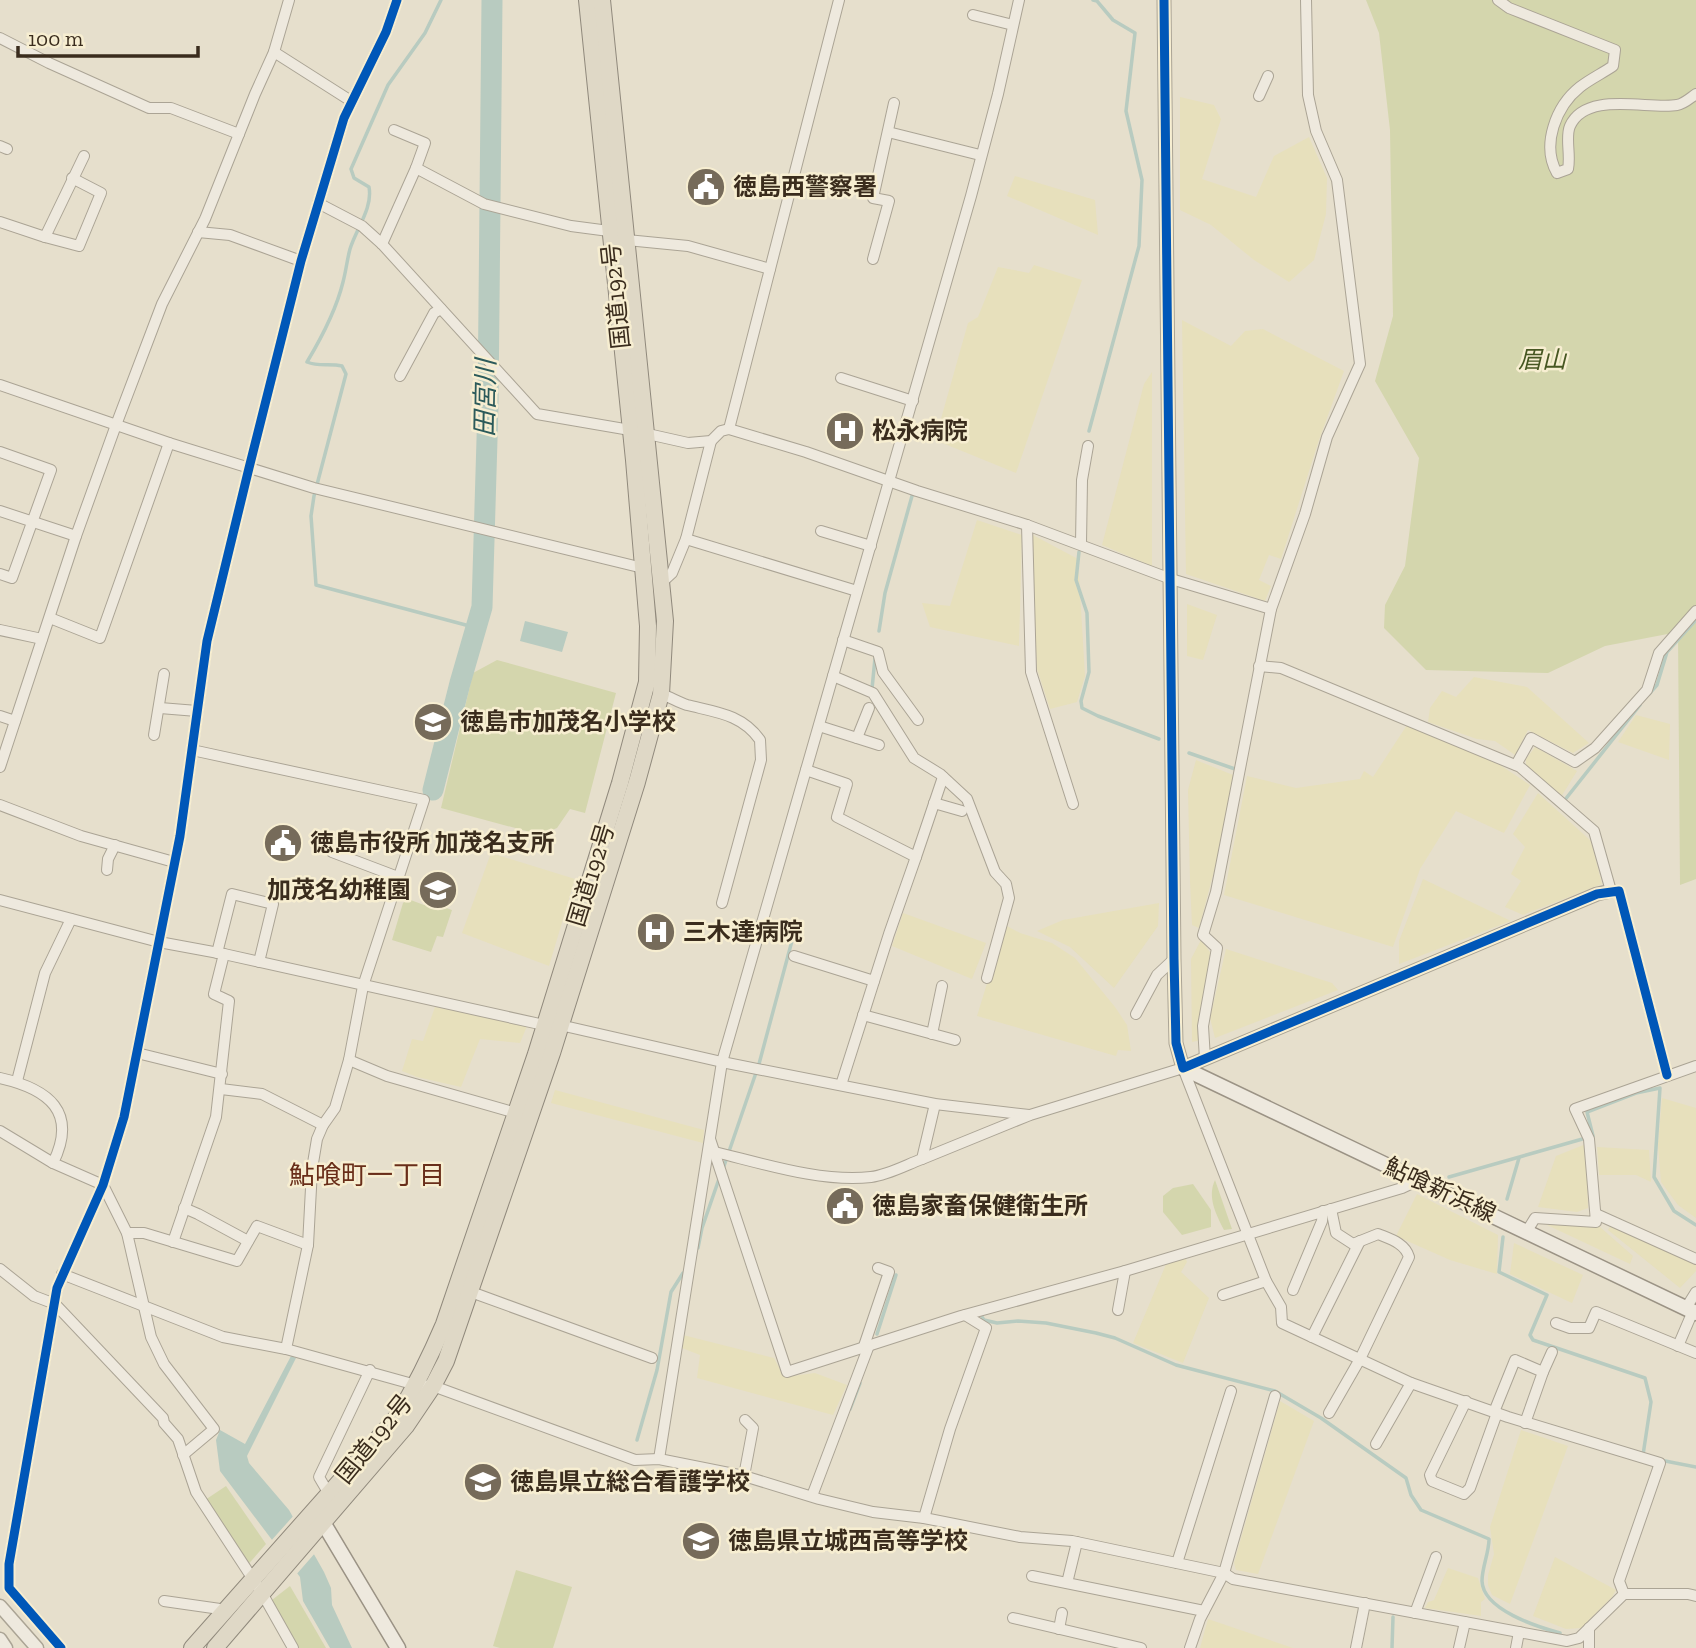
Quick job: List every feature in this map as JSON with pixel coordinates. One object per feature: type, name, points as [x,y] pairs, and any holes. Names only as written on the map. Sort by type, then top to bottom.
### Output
[{"type":"highway","name":"国道192号","points":[[314,1523],[329,1494],[446,1361],[471,1292],[552,1025],[647,682],[648,626],[643,569],[587,0]]},
{"type":"highway","name":"国道192号","points":[[215,1648],[276,1566],[407,1426],[425,1385],[516,1112],[552,1025],[637,782],[661,694],[665,631],[661,583],[602,0]]},
{"type":"highway","name":"国道192号","points":[[192,1648],[227,1610],[258,1587]]},
{"type":"main road","name":"鮎喰新浜線","points":[[1183,1068],[1692,1311]]},
{"type":"main road","points":[[314,1523],[398,1648]]},
{"type":"street","points":[[0,767],[76,536],[116,425],[162,304],[198,232],[274,52],[289,0]]},
{"type":"street","points":[[61,1648],[9,1587],[9,1564],[55,1304],[62,1274],[103,1185],[124,1117],[174,862],[207,641],[301,261],[344,118],[386,32],[397,0]]},
{"type":"street","points":[[729,429],[839,0]]},
{"type":"street","points":[[659,1459],[722,1062],[971,196],[1019,0]]},
{"type":"street","points":[[1164,0],[1174,959],[1176,1043],[1183,1068],[1266,1281],[1281,1307],[1282,1323],[1411,1382],[1525,1423],[1660,1463],[1619,1581],[1624,1594]]},
{"type":"street","points":[[1205,1059],[1203,1026],[1217,948],[1203,935],[1216,892],[1271,609],[1305,514],[1327,437],[1360,364],[1337,180],[1316,131],[1308,95],[1306,0]]},
{"type":"street","points":[[1498,0],[1509,8],[1615,50],[1613,66],[1579,87],[1559,111],[1550,145],[1550,161],[1557,173],[1568,169],[1571,156],[1568,135],[1570,124],[1582,113],[1609,102],[1679,105],[1696,94]]},
{"type":"street","points":[[973,15],[1013,25]]},
{"type":"street","points":[[0,38],[149,108],[171,108],[239,134]]},
{"type":"street","points":[[274,52],[351,102]]},
{"type":"street","points":[[1259,96],[1268,76]]},
{"type":"street","points":[[873,259],[889,201],[873,198],[894,103]]},
{"type":"street","points":[[382,244],[425,144],[394,130]]},
{"type":"street","points":[[888,132],[980,155]]},
{"type":"street","points":[[45,237],[83,156]]},
{"type":"street","points":[[416,168],[488,205],[571,226],[609,231]]},
{"type":"street","points":[[0,222],[79,246],[101,192],[72,178]]},
{"type":"street","points":[[318,203],[360,225],[382,244],[537,414],[688,443],[711,441]]},
{"type":"street","points":[[198,232],[230,235],[301,261]]},
{"type":"street","points":[[627,240],[688,246],[770,269]]},
{"type":"street","points":[[400,376],[434,313],[441,309]]},
{"type":"street","points":[[841,377],[913,401]]},
{"type":"street","points":[[0,385],[169,443],[316,489],[643,569]]},
{"type":"street","points":[[661,583],[672,573],[686,539],[711,441],[721,431],[729,429],[1027,525],[1171,579],[1271,609]]},
{"type":"street","points":[[50,618],[100,638],[169,443]]},
{"type":"street","points":[[1081,544],[1082,480],[1088,446]]},
{"type":"street","points":[[0,452],[51,470],[12,578],[0,574]]},
{"type":"street","points":[[0,511],[76,536]]},
{"type":"street","points":[[1027,525],[1031,672],[1073,804]]},
{"type":"street","points":[[821,531],[871,546]]},
{"type":"street","points":[[686,539],[857,591]]},
{"type":"street","points":[[1516,765],[1531,738],[1575,762],[1595,748],[1647,690],[1659,653],[1696,611]]},
{"type":"street","points":[[0,630],[42,639]]},
{"type":"street","points":[[843,640],[878,652],[883,671],[918,720]]},
{"type":"street","points":[[1259,666],[1281,668],[1516,765],[1594,831],[1611,891]]},
{"type":"street","points":[[154,735],[164,674]]},
{"type":"street","points":[[833,676],[873,693],[914,758],[943,777],[967,799],[995,872],[1006,884],[1009,898],[987,978]]},
{"type":"street","points":[[661,694],[743,721],[760,740],[761,760],[722,903]]},
{"type":"street","points":[[160,708],[197,711]]},
{"type":"street","points":[[857,738],[869,708]]},
{"type":"street","points":[[0,716],[15,721]]},
{"type":"street","points":[[819,726],[879,745]]},
{"type":"street","points":[[192,750],[424,800],[363,986],[349,1060],[335,1108],[317,1139],[312,1169],[308,1245],[286,1349]]},
{"type":"street","points":[[806,770],[848,783],[837,817],[916,857]]},
{"type":"street","points":[[841,1085],[943,777]]},
{"type":"street","points":[[934,803],[962,811]]},
{"type":"street","points":[[0,805],[80,836],[174,862]]},
{"type":"street","points":[[107,870],[108,859],[115,845]]},
{"type":"street","points":[[332,852],[398,877]]},
{"type":"street","points":[[709,1138],[724,1154],[799,1172],[846,1178],[873,1177],[1030,1115],[1183,1068],[1597,894],[1611,891],[1619,891],[1667,1075]]},
{"type":"street","points":[[173,1241],[216,1117],[229,1000],[215,994],[232,894],[273,904],[259,962]]},
{"type":"street","points":[[0,900],[159,942],[758,1070],[935,1104],[1030,1115]]},
{"type":"street","points":[[16,1082],[45,973],[71,919]]},
{"type":"street","points":[[794,956],[874,981]]},
{"type":"street","points":[[1136,1014],[1157,975],[1174,959]]},
{"type":"street","points":[[932,1034],[942,986]]},
{"type":"street","points":[[863,1016],[955,1040]]},
{"type":"street","points":[[137,1053],[222,1074]]},
{"type":"street","points":[[349,1060],[387,1076],[516,1112]]},
{"type":"street","points":[[1527,1231],[1535,1218],[1596,1222],[1588,1138],[1575,1109],[1696,1066]]},
{"type":"street","points":[[0,1078],[46,1095],[60,1114],[64,1124],[62,1146],[53,1163]]},
{"type":"street","points":[[220,1089],[262,1094],[323,1125]]},
{"type":"street","points":[[922,1159],[935,1104]]},
{"type":"street","points":[[0,1131],[53,1163],[103,1185],[127,1233],[151,1337],[164,1364],[214,1429],[183,1455]]},
{"type":"street","points":[[724,1154],[722,1172],[788,1372],[965,1315],[1125,1271],[1402,1188],[1420,1180]]},
{"type":"street","points":[[184,1208],[248,1241]]},
{"type":"street","points":[[1327,1210],[1336,1233],[1353,1244],[1378,1234],[1399,1244],[1408,1252],[1409,1257],[1360,1359],[1329,1413]]},
{"type":"street","points":[[1293,1290],[1327,1210]]},
{"type":"street","points":[[1596,1214],[1696,1259]]},
{"type":"street","points":[[127,1233],[144,1233],[237,1261],[257,1226],[308,1245]]},
{"type":"street","points":[[1311,1336],[1360,1241]]},
{"type":"street","points":[[811,1496],[866,1348],[889,1272],[878,1268]]},
{"type":"street","points":[[0,1269],[34,1296],[55,1304],[163,1418],[178,1439],[196,1492],[258,1587],[293,1648]]},
{"type":"street","points":[[1118,1310],[1125,1271]]},
{"type":"street","points":[[62,1274],[223,1338],[286,1349],[425,1385],[635,1460],[659,1459],[744,1476],[873,1512],[923,1518],[1020,1537],[1077,1542],[1224,1573],[1233,1579],[1567,1641],[1579,1638],[1624,1594],[1688,1594],[1696,1597]]},
{"type":"street","points":[[1223,1294],[1266,1281]]},
{"type":"street","points":[[471,1292],[652,1358]]},
{"type":"street","points":[[1678,1346],[1692,1311],[1696,1292]]},
{"type":"street","points":[[1556,1322],[1569,1330],[1589,1328],[1596,1312],[1696,1353]]},
{"type":"street","points":[[923,1518],[950,1429],[986,1328],[965,1315]]},
{"type":"street","points":[[1525,1423],[1552,1352]]},
{"type":"street","points":[[1466,1401],[1430,1475],[1432,1481],[1464,1494],[1470,1488],[1515,1360],[1543,1372]]},
{"type":"street","points":[[329,1494],[319,1477],[370,1370]]},
{"type":"street","points":[[1376,1444],[1411,1382]]},
{"type":"street","points":[[1177,1563],[1231,1391]]},
{"type":"street","points":[[1190,1648],[1204,1611],[1224,1573],[1275,1396]]},
{"type":"street","points":[[744,1476],[753,1428],[746,1420]]},
{"type":"street","points":[[1067,1583],[1077,1542]]},
{"type":"street","points":[[1415,1613],[1436,1557]]},
{"type":"street","points":[[1032,1576],[1204,1611]]},
{"type":"street","points":[[164,1601],[227,1610]]},
{"type":"street","points":[[1356,1648],[1365,1603]]},
{"type":"street","points":[[0,1606],[37,1648]]},
{"type":"street","points":[[1059,1629],[1062,1613]]},
{"type":"street","points":[[1013,1618],[1035,1619],[1059,1629],[1141,1648]]},
{"type":"street","points":[[1460,1648],[1465,1622]]},
{"type":"street","points":[[1589,1629],[1589,1648]]},
{"type":"street","points":[[1516,1648],[1519,1632]]},
{"type":"street","points":[[0,1639],[6,1648]]},
{"type":"shaded area","points":[[1180,97],[1214,105],[1221,119],[1202,179],[1256,197],[1274,156],[1309,137],[1327,178],[1326,214],[1314,260],[1289,282],[1254,260],[1211,225],[1180,210]]},
{"type":"shaded area","points":[[1015,176],[1095,200],[1098,235],[1007,196]]},
{"type":"shaded area","points":[[1034,265],[1082,280],[1016,473],[935,440],[968,323],[978,317],[998,267],[1029,273]]},
{"type":"shaded area","points":[[1182,320],[1231,346],[1245,331],[1263,329],[1344,371],[1281,559],[1269,555],[1259,580],[1271,586],[1265,601],[1186,574]]},
{"type":"shaded area","points":[[1152,372],[1152,566],[1102,545],[1144,384]]},
{"type":"shaded area","points":[[977,520],[1022,535],[1019,646],[930,627],[922,603],[950,606]]},
{"type":"shaded area","points":[[1031,534],[1078,559],[1085,676],[1077,702],[1050,709],[1037,669]]},
{"type":"shaded area","points":[[1187,604],[1217,615],[1203,660],[1187,656]]},
{"type":"shaded area","points":[[525,621],[568,632],[562,652],[520,641]]},
{"type":"shaded area","points":[[1474,677],[1527,687],[1589,743],[1573,753],[1528,730],[1515,755],[1495,741],[1477,739],[1428,722],[1430,708],[1442,691],[1456,697]]},
{"type":"shaded area","points":[[1636,715],[1670,724],[1669,760],[1618,742]]},
{"type":"shaded area","points":[[1407,725],[1500,765],[1530,785],[1504,833],[1456,811],[1420,869],[1393,947],[1224,895],[1247,776],[1296,788],[1360,779],[1364,771],[1373,777]]},
{"type":"shaded area","points":[[1535,747],[1577,771],[1561,797],[1526,765],[1526,759]]},
{"type":"shaded area","points":[[1196,760],[1233,775],[1221,845],[1199,928],[1192,925],[1188,790]]},
{"type":"shaded area","points":[[1538,793],[1591,841],[1602,884],[1523,915],[1505,907],[1521,881],[1511,874],[1525,847],[1513,834]]},
{"type":"shaded area","points":[[491,853],[575,879],[549,966],[462,933]]},
{"type":"shaded area","points":[[1423,879],[1511,921],[1399,964],[1399,941]]},
{"type":"shaded area","points":[[1159,903],[1158,926],[1114,988],[1070,947],[1037,931],[1063,920]]},
{"type":"shaded area","points":[[903,913],[986,943],[972,979],[892,946]]},
{"type":"shaded area","points":[[1005,925],[1020,933],[1052,943],[1075,958],[1127,1025],[1131,1051],[1118,1050],[1116,1056],[977,1016]]},
{"type":"shaded area","points":[[1201,940],[1213,956],[1201,1040],[1192,1042],[1191,959]]},
{"type":"shaded area","points":[[1226,949],[1332,983],[1338,990],[1215,1038],[1210,1018]]},
{"type":"shaded area","points":[[435,1007],[527,1026],[520,1043],[480,1039],[461,1087],[402,1071],[412,1039],[423,1041]]},
{"type":"shaded area","points":[[555,1090],[704,1130],[703,1143],[551,1103]]},
{"type":"shaded area","points":[[1662,1098],[1696,1108],[1696,1218],[1678,1205],[1661,1182],[1658,1145]]},
{"type":"shaded area","points":[[1586,1144],[1588,1208],[1577,1212],[1538,1207],[1556,1156]]},
{"type":"shaded area","points":[[1597,1147],[1649,1150],[1651,1182],[1636,1175],[1599,1175]]},
{"type":"shaded area","points":[[1417,1194],[1498,1235],[1497,1274],[1450,1260],[1396,1236]]},
{"type":"shaded area","points":[[1545,1224],[1600,1227],[1633,1256],[1630,1264]]},
{"type":"shaded area","points":[[1611,1225],[1696,1263],[1696,1271],[1680,1288],[1608,1230]]},
{"type":"shaded area","points":[[1514,1243],[1583,1275],[1572,1303],[1510,1274]]},
{"type":"shaded area","points":[[1185,1257],[1187,1262],[1181,1272],[1209,1298],[1183,1363],[1133,1343],[1167,1262]]},
{"type":"shaded area","points":[[683,1335],[774,1358],[784,1377],[815,1373],[847,1385],[833,1415],[697,1378],[700,1355],[682,1348]]},
{"type":"shaded area","points":[[291,1356],[296,1358],[247,1456],[249,1463],[289,1510],[324,1572],[331,1588],[332,1605],[352,1648],[330,1648],[303,1601],[300,1577],[220,1471],[216,1440],[220,1430],[245,1444]]},
{"type":"shaded area","points":[[1280,1401],[1314,1421],[1258,1574],[1236,1570],[1234,1563]]},
{"type":"shaded area","points":[[1521,1430],[1568,1446],[1510,1604],[1492,1595],[1488,1585],[1494,1554],[1490,1527]]},
{"type":"shaded area","points":[[1555,1557],[1616,1590],[1581,1628],[1566,1629],[1533,1616]]},
{"type":"shaded area","points":[[1448,1568],[1478,1578],[1485,1599],[1481,1602],[1481,1616],[1425,1608],[1428,1602],[1434,1600]]},
{"type":"shaded area","points":[[1208,1619],[1293,1648],[1200,1648]]},
{"type":"green space","name":"眉山","points":[[1366,0],[1696,0],[1696,879],[1680,885],[1678,632],[1605,646],[1548,673],[1426,670],[1384,628],[1385,605],[1405,566],[1419,458],[1375,381],[1393,316],[1390,130],[1379,33]]},
{"type":"green space","points":[[497,660],[616,693],[585,813],[570,809],[557,828],[541,835],[441,808],[473,673]]},
{"type":"green space","points":[[408,899],[424,905],[426,901],[452,910],[443,937],[437,936],[431,952],[392,940],[403,903]]},
{"type":"green space","points":[[1215,1180],[1232,1229],[1224,1230],[1216,1212],[1212,1199]]},
{"type":"green space","points":[[1193,1184],[1211,1210],[1211,1227],[1182,1235],[1163,1212],[1163,1196],[1173,1188]]},
{"type":"green space","points":[[226,1486],[266,1544],[245,1568],[205,1500]]},
{"type":"green space","points":[[516,1570],[572,1587],[553,1648],[493,1646]]},
{"type":"green space","points":[[290,1586],[326,1648],[297,1648],[272,1600]]},
{"type":"pier","points":[[295,1514],[316,1552],[295,1576],[270,1542]]},
{"type":"waterway","points":[[441,0],[425,33],[388,85],[351,169],[354,178],[369,187],[370,195],[350,249],[337,303],[307,362],[342,366],[346,374],[311,516],[316,585],[477,628]]},
{"type":"waterway","name":"田宮川","points":[[433,790],[482,607],[488,406],[492,0]]},
{"type":"waterway","points":[[1089,431],[1139,246],[1142,180],[1126,111],[1135,33],[1113,20],[1097,1],[1093,0]]},
{"type":"waterway","points":[[879,631],[885,593],[912,496]]},
{"type":"waterway","points":[[1079,552],[1076,580],[1087,613],[1089,672],[1081,701],[1082,708],[1159,739]]},
{"type":"waterway","points":[[1649,694],[1657,685],[1667,652],[1696,620]]},
{"type":"waterway","points":[[872,689],[875,658]]},
{"type":"waterway","points":[[1566,803],[1564,801],[1640,705]]},
{"type":"waterway","points":[[1189,753],[1235,769]]},
{"type":"waterway","points":[[723,1169],[759,1064],[793,937],[763,926]]},
{"type":"waterway","points":[[1449,1177],[1593,1136],[1587,1112],[1636,1093],[1660,1088],[1654,1177],[1674,1211],[1696,1225]]},
{"type":"waterway","points":[[1507,1199],[1519,1158]]},
{"type":"waterway","points":[[698,1248],[720,1176]]},
{"type":"waterway","points":[[1503,1237],[1499,1272],[1547,1295],[1530,1335],[1533,1340],[1645,1378],[1651,1402],[1643,1455]]},
{"type":"waterway","points":[[637,1440],[657,1370],[671,1292],[683,1273]]},
{"type":"waterway","points":[[877,1334],[896,1275]]},
{"type":"waterway","points":[[982,1317],[997,1323],[1046,1323],[1096,1333],[1115,1338],[1176,1365],[1275,1391],[1321,1418],[1406,1478],[1411,1495],[1421,1510],[1489,1539],[1482,1581],[1492,1601],[1513,1616],[1560,1633]]},
{"type":"waterway","points":[[850,1409],[860,1383]]},
{"type":"waterway","points":[[1660,1460],[1696,1467]]},
{"type":"waterway","points":[[1392,1648],[1393,1617]]},
{"type":"cycle path","points":[[61,1648],[9,1588],[9,1564],[57,1288],[103,1185],[124,1117],[180,836],[207,641],[301,261],[344,118],[386,32],[397,0]]},
{"type":"cycle path","points":[[1164,0],[1174,959],[1176,1043],[1183,1068],[1597,894],[1619,891],[1667,1075]]},
{"type":"place","name":"徳島西警察署","points":[[706,187]]},
{"type":"place","name":"松永病院","points":[[845,431]]},
{"type":"place","name":"徳島市加茂名小学校","points":[[433,722]]},
{"type":"place","name":"徳島市役所 加茂名支所","points":[[283,843]]},
{"type":"place","name":"加茂名幼稚園","points":[[438,890]]},
{"type":"place","name":"三木達病院","points":[[656,932]]},
{"type":"place","name":"徳島家畜保健衛生所","points":[[845,1206]]},
{"type":"place","name":"徳島県立総合看護学校","points":[[483,1482]]},
{"type":"place","name":"徳島県立城西高等学校","points":[[701,1541]]},
{"type":"district","name":"鮎喰町一丁目","points":[[367,1175]]}]
